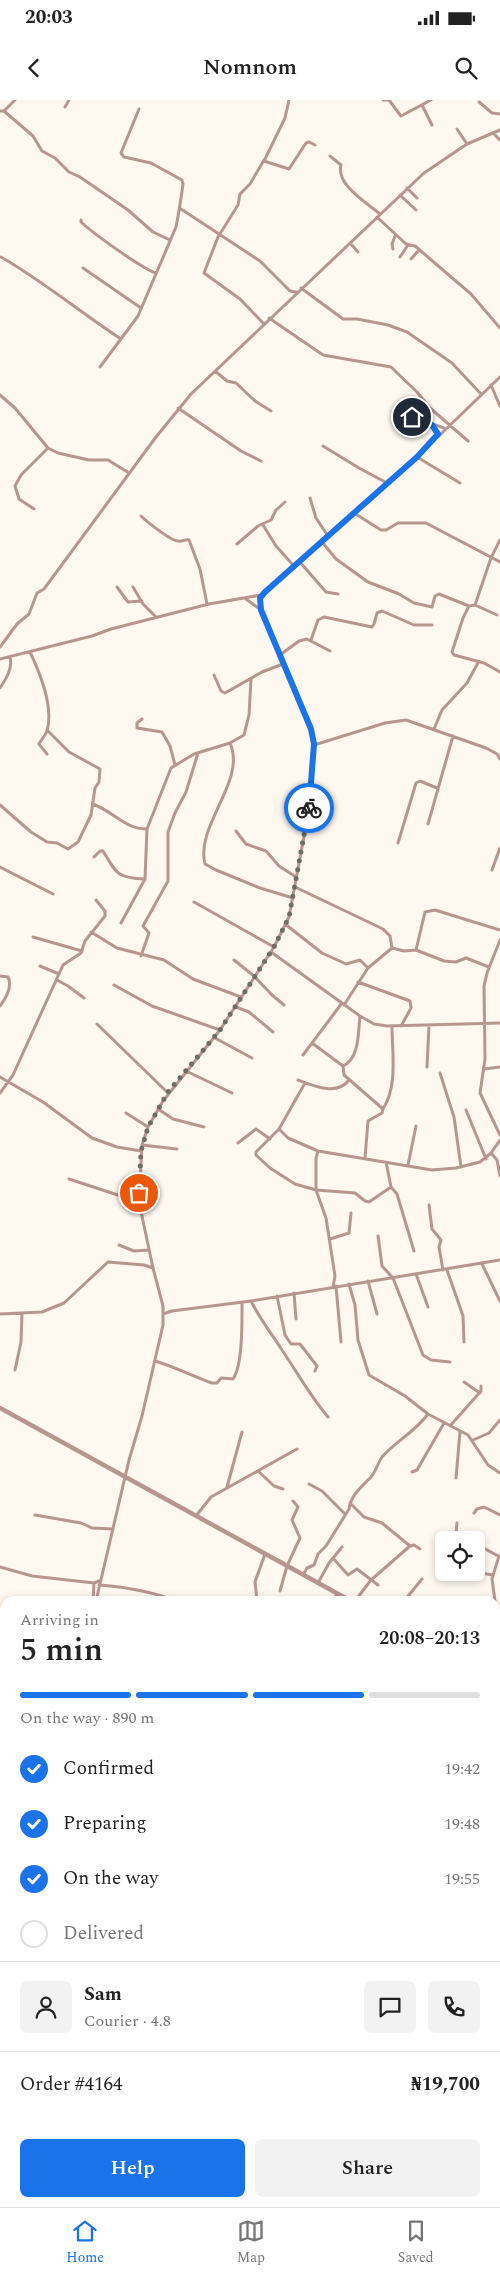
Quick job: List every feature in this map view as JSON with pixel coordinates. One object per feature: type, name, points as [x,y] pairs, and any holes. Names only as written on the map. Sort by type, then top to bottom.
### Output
[{"type":"street","points":[[15,100],[2,111],[33,136],[42,151],[55,158],[69,172],[78,176],[128,210],[153,232],[170,240]]},
{"type":"street","points":[[65,107],[69,100]]},
{"type":"street","points":[[264,324],[240,300],[204,273],[220,235],[237,208],[242,191],[250,184],[285,118],[289,100]]},
{"type":"street","points":[[383,100],[389,100],[400,116],[431,100]]},
{"type":"street","points":[[480,102],[492,112],[500,114]]},
{"type":"street","points":[[422,105],[432,125]]},
{"type":"street","points":[[100,367],[136,320],[181,209],[182,180],[151,163],[124,158],[121,154],[139,109]]},
{"type":"street","points":[[457,129],[467,144]]},
{"type":"street","points":[[0,648],[16,624],[29,614],[37,593],[44,589],[178,408],[291,297],[407,188],[438,162],[467,144],[500,130]]},
{"type":"street","points":[[493,133],[500,140]]},
{"type":"street","points":[[264,160],[289,169],[306,143],[309,142],[315,145]]},
{"type":"street","points":[[330,156],[341,165],[340,172],[344,182],[378,215],[395,236],[408,245],[413,245],[471,294],[500,328]]},
{"type":"street","points":[[407,188],[417,198]]},
{"type":"street","points":[[400,195],[416,210]]},
{"type":"street","points":[[181,209],[260,261],[290,291],[296,293]]},
{"type":"street","points":[[81,220],[90,230],[144,268],[156,273]]},
{"type":"street","points":[[393,249],[392,242],[395,236]]},
{"type":"street","points":[[350,243],[358,252]]},
{"type":"street","points":[[400,257],[408,245]]},
{"type":"street","points":[[411,259],[419,250]]},
{"type":"street","points":[[1,258],[21,269],[121,339]]},
{"type":"street","points":[[83,268],[141,308]]},
{"type":"street","points":[[301,288],[343,319],[357,319],[388,325],[407,332],[456,367],[481,394]]},
{"type":"street","points":[[290,291],[291,297]]},
{"type":"street","points":[[270,318],[323,355],[391,367],[417,392],[430,408],[468,441]]},
{"type":"street","points":[[215,371],[227,381],[236,383],[254,400],[271,411]]},
{"type":"street","points":[[0,658],[92,636],[111,629],[207,604],[262,595],[417,457],[444,428],[500,377]]},
{"type":"street","points":[[491,386],[500,406]]},
{"type":"street","points":[[0,395],[15,408],[48,448],[58,453],[89,460],[108,460],[129,473]]},
{"type":"street","points":[[178,408],[241,451],[261,461]]},
{"type":"street","points":[[412,417],[444,428]]},
{"type":"street","points":[[432,425],[438,434]]},
{"type":"street","points":[[323,446],[387,483]]},
{"type":"street","points":[[34,510],[19,499],[15,486],[21,475],[48,448]]},
{"type":"street","points":[[417,457],[460,484]]},
{"type":"street","points":[[310,498],[316,518],[328,536]]},
{"type":"street","points":[[237,544],[258,526],[271,520],[276,510],[285,502]]},
{"type":"street","points":[[354,513],[381,530],[386,530],[398,524],[432,525],[500,562]]},
{"type":"street","points":[[141,516],[150,525],[173,540],[179,542],[189,540],[200,569],[207,604]]},
{"type":"street","points":[[263,525],[273,541],[294,566]]},
{"type":"street","points":[[475,605],[491,558],[500,540]]},
{"type":"street","points":[[322,542],[336,559],[368,582],[398,594],[414,603],[432,606],[435,596],[439,594],[469,606],[475,605],[497,614]]},
{"type":"street","points":[[299,562],[326,592],[338,594]]},
{"type":"street","points":[[117,586],[128,602],[142,602]]},
{"type":"street","points":[[133,587],[142,602],[156,617]]},
{"type":"street","points":[[96,1596],[155,1361],[163,1314],[163,1306],[139,1202],[142,1146],[148,1127],[168,1092],[215,1038],[274,947],[289,917],[311,799],[314,744],[311,729],[261,610],[262,595]]},
{"type":"street","points":[[245,599],[261,610]]},
{"type":"street","points":[[469,606],[464,615],[452,653],[479,661],[500,672]]},
{"type":"street","points":[[312,640],[318,620],[322,617],[372,627],[377,613],[385,611],[414,625],[432,625]]},
{"type":"street","points":[[280,655],[299,641],[312,640],[330,651]]},
{"type":"street","points":[[30,652],[41,678],[47,705],[47,730],[39,744],[48,754]]},
{"type":"street","points":[[0,688],[9,672],[10,657]]},
{"type":"street","points":[[434,729],[442,710],[467,683],[479,661]]},
{"type":"street","points":[[214,675],[222,691],[225,693],[284,664]]},
{"type":"street","points":[[121,923],[145,879],[147,829],[167,776],[175,764],[199,752],[230,743],[244,735],[247,728],[251,679]]},
{"type":"street","points":[[142,719],[137,723],[137,728],[162,732],[170,746],[175,764]]},
{"type":"street","points":[[314,744],[400,720],[410,720],[493,751],[499,756]]},
{"type":"street","points":[[0,805],[47,842],[57,843],[68,850],[73,848],[78,842],[91,815],[95,788],[99,782],[100,769],[69,752],[47,730]]},
{"type":"street","points":[[428,824],[453,736]]},
{"type":"street","points":[[230,743],[233,752],[231,774],[209,831],[204,850],[205,864],[260,888],[293,898]]},
{"type":"street","points":[[141,956],[149,933],[143,926],[168,881],[168,832],[186,792],[199,752]]},
{"type":"street","points":[[398,842],[416,782],[420,781],[437,788]]},
{"type":"street","points":[[93,804],[116,816],[132,828],[147,829]]},
{"type":"street","points":[[236,831],[243,842],[266,851],[278,866],[296,877]]},
{"type":"street","points":[[492,870],[500,848]]},
{"type":"street","points":[[94,857],[103,851],[111,867],[118,873],[145,879]]},
{"type":"street","points":[[0,867],[53,894]]},
{"type":"street","points":[[295,887],[383,929],[390,936],[392,948]]},
{"type":"street","points":[[0,1093],[9,1082],[66,962],[82,951],[83,945],[91,932],[105,916],[105,911],[96,900]]},
{"type":"street","points":[[194,902],[274,947]]},
{"type":"street","points":[[416,950],[427,910],[438,911],[500,930]]},
{"type":"street","points":[[285,924],[328,956],[346,964],[360,960],[368,968]]},
{"type":"street","points":[[91,932],[117,948],[141,956],[164,960],[193,979],[241,997]]},
{"type":"street","points":[[34,937],[82,951]]},
{"type":"street","points":[[500,940],[489,966],[484,992],[484,1070],[480,1096],[500,1134]]},
{"type":"street","points":[[392,948],[404,951],[416,950],[444,961],[456,962],[466,958],[489,966]]},
{"type":"street","points":[[302,1055],[343,1004],[368,968],[392,948]]},
{"type":"street","points":[[270,952],[374,1024],[401,1026],[500,1023]]},
{"type":"street","points":[[234,960],[284,1005]]},
{"type":"street","points":[[40,966],[59,974]]},
{"type":"street","points":[[0,976],[8,977],[10,982],[8,992],[0,1006]]},
{"type":"street","points":[[57,980],[84,998]]},
{"type":"street","points":[[250,982],[260,984]]},
{"type":"street","points":[[358,982],[410,1002],[410,1008],[401,1026]]},
{"type":"street","points":[[114,985],[152,1006],[220,1030]]},
{"type":"street","points":[[236,1007],[249,1012],[273,1032]]},
{"type":"street","points":[[343,1066],[348,1064],[356,1049],[360,1016]]},
{"type":"street","points":[[97,1024],[168,1092]]},
{"type":"street","points":[[428,1067],[429,1025]]},
{"type":"street","points":[[365,1158],[368,1121],[382,1113],[388,1102],[391,1087],[392,1026]]},
{"type":"street","points":[[215,1038],[252,1058]]},
{"type":"street","points":[[312,1043],[343,1066]]},
{"type":"street","points":[[343,1066],[343,1073],[349,1080],[383,1109]]},
{"type":"street","points":[[484,1070],[500,1067]]},
{"type":"street","points":[[186,1072],[232,1093]]},
{"type":"street","points":[[440,1073],[454,1118],[461,1167]]},
{"type":"street","points":[[0,1077],[50,1107],[92,1138],[117,1147],[141,1151]]},
{"type":"street","points":[[298,1080],[336,1089],[344,1086],[349,1080]]},
{"type":"street","points":[[305,1083],[279,1129],[256,1152],[256,1155],[270,1168],[291,1182],[316,1190],[355,1193],[364,1201],[369,1202],[391,1187]]},
{"type":"street","points":[[158,1110],[173,1119],[204,1127]]},
{"type":"street","points":[[466,1110],[486,1159]]},
{"type":"street","points":[[126,1113],[148,1127]]},
{"type":"street","points":[[408,1165],[416,1126]]},
{"type":"street","points":[[238,1143],[256,1128],[270,1139]]},
{"type":"street","points":[[279,1129],[288,1138],[318,1151],[432,1170],[461,1167],[486,1159],[500,1140]]},
{"type":"street","points":[[142,1146],[177,1149]]},
{"type":"street","points":[[318,1151],[316,1158],[316,1190],[325,1212],[330,1238],[336,1276],[334,1287],[341,1342]]},
{"type":"street","points":[[491,1153],[496,1160],[500,1176]]},
{"type":"street","points":[[386,1162],[391,1187],[397,1194],[414,1251]]},
{"type":"street","points":[[69,1179],[139,1202]]},
{"type":"street","points":[[429,1205],[432,1229],[441,1240],[439,1247],[445,1270],[463,1316],[464,1342]]},
{"type":"street","points":[[330,1238],[349,1234],[351,1213]]},
{"type":"street","points":[[378,1236],[382,1266],[393,1278],[425,1358],[450,1362]]},
{"type":"street","points":[[119,1245],[134,1251],[149,1250]]},
{"type":"street","points":[[144,1265],[151,1260]]},
{"type":"street","points":[[163,1314],[172,1311],[251,1301],[500,1260]]},
{"type":"street","points":[[0,1314],[42,1312],[64,1303],[108,1262],[144,1265],[153,1268]]},
{"type":"street","points":[[482,1264],[500,1301]]},
{"type":"street","points":[[416,1274],[428,1307]]},
{"type":"street","points":[[336,1276],[342,1285]]},
{"type":"street","points":[[368,1282],[378,1314]]},
{"type":"street","points":[[349,1284],[355,1305],[358,1340],[367,1372],[371,1377],[405,1396],[428,1414],[473,1440],[484,1460],[500,1473]]},
{"type":"street","points":[[294,1293],[296,1319]]},
{"type":"street","points":[[277,1296],[285,1335],[291,1344],[300,1344],[317,1366],[315,1371]]},
{"type":"street","points":[[251,1301],[260,1320],[282,1349],[314,1400],[328,1416]]},
{"type":"street","points":[[155,1361],[212,1383],[217,1383],[222,1378],[233,1379],[239,1366],[242,1302]]},
{"type":"street","points":[[163,1306],[172,1311]]},
{"type":"street","points":[[15,1370],[21,1342],[22,1314]]},
{"type":"street","points":[[464,1382],[480,1392]]},
{"type":"street","points":[[450,1426],[480,1392],[481,1386]]},
{"type":"street","points":[[0,1408],[342,1596]]},
{"type":"street","points":[[303,1575],[307,1568],[314,1565],[318,1554],[326,1546],[350,1507],[349,1502],[359,1488],[370,1478],[380,1459],[394,1444],[420,1425],[428,1414]]},
{"type":"street","points":[[473,1440],[489,1432],[500,1420]]},
{"type":"street","points":[[412,1472],[417,1470],[444,1423]]},
{"type":"street","points":[[226,1488],[242,1432]]},
{"type":"street","points":[[456,1478],[460,1432]]},
{"type":"street","points":[[196,1516],[211,1497],[297,1449]]},
{"type":"street","points":[[258,1472],[274,1486],[283,1489]]},
{"type":"street","points":[[309,1484],[322,1491],[345,1514]]},
{"type":"street","points":[[280,1592],[287,1566],[300,1537],[292,1520],[298,1507],[293,1501]]},
{"type":"street","points":[[350,1507],[364,1517],[382,1523],[410,1546]]},
{"type":"street","points":[[474,1513],[477,1509],[484,1507],[500,1515]]},
{"type":"street","points":[[35,1515],[81,1523],[92,1528],[113,1529]]},
{"type":"street","points":[[456,1531],[458,1524]]},
{"type":"street","points":[[359,1596],[371,1580],[410,1546],[414,1544],[420,1550]]},
{"type":"street","points":[[318,1583],[342,1547]]},
{"type":"street","points":[[485,1549],[499,1556],[493,1575],[494,1596]]},
{"type":"street","points":[[256,1596],[255,1582],[265,1554]]},
{"type":"street","points":[[333,1558],[348,1575],[357,1569],[378,1585]]},
{"type":"street","points":[[0,1567],[32,1576],[94,1584],[100,1583],[164,1596]]},
{"type":"street","points":[[485,1574],[493,1575]]},
{"type":"street","points":[[408,1596],[422,1579]]},
{"type":"street","points":[[94,1584],[94,1596]]},
{"type":"way so far","points":[[139,1193],[141,1151],[148,1127],[168,1092],[201,1056],[236,1007],[274,947],[289,917],[309,808]]},
{"type":"route","points":[[309,808],[314,744],[311,729],[261,610],[260,598],[417,457],[438,434],[432,425],[412,417]]}]
